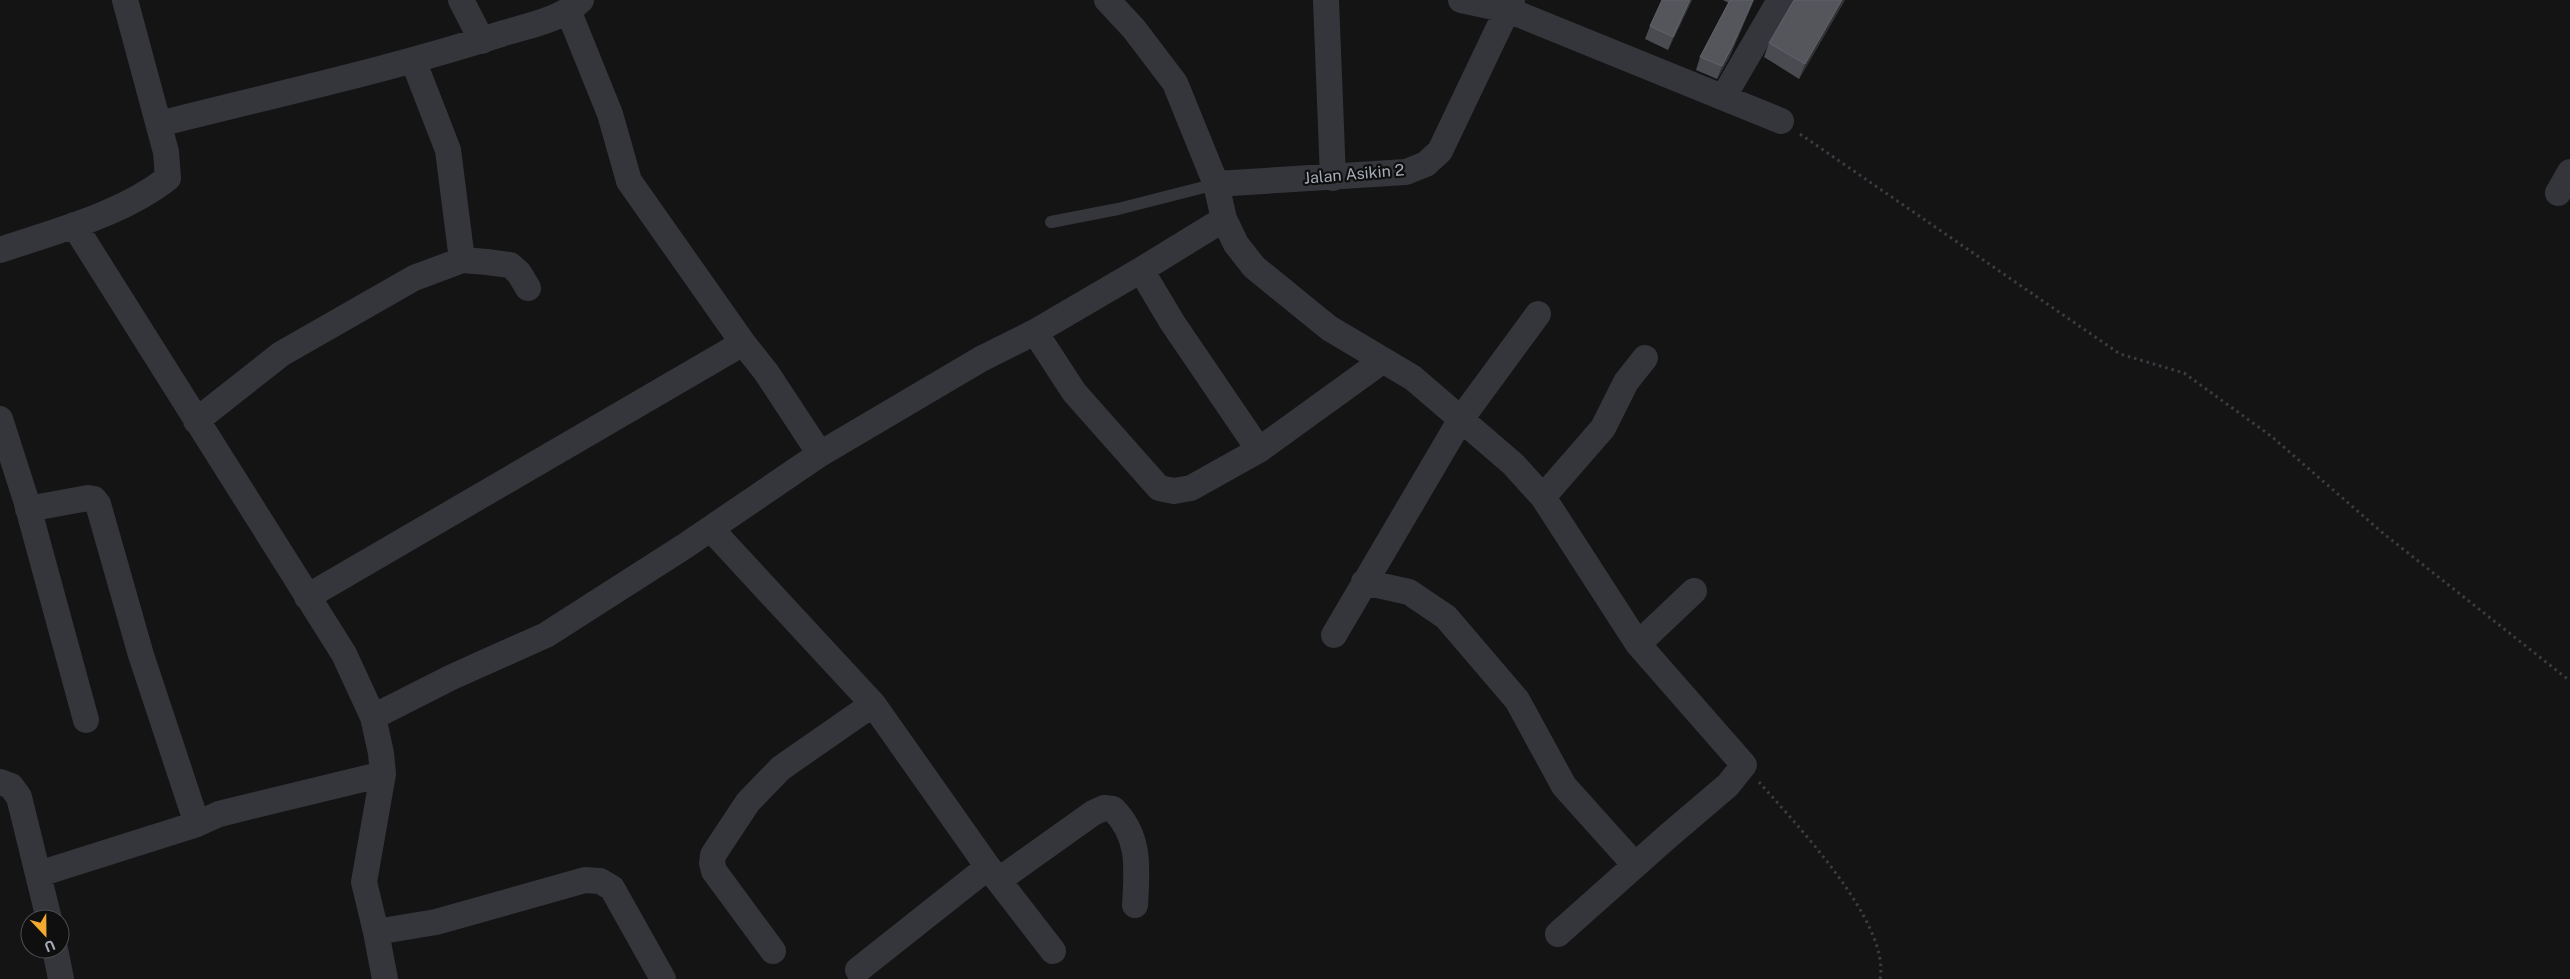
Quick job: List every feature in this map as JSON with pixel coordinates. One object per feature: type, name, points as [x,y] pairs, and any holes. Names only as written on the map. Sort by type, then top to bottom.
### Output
[{"type":"street","points":[[0,250],[74,225],[149,192],[168,178],[166,152],[125,0]]},
{"type":"street","points":[[461,0],[482,41]]},
{"type":"street","points":[[1107,0],[1134,29],[1175,83],[1216,184],[1224,219],[1236,244],[1254,267],[1329,328],[1413,378],[1512,464],[1543,497],[1638,644],[1744,765],[1728,785],[1558,934]]},
{"type":"street","points":[[1326,0],[1333,178]]},
{"type":"street","points":[[1461,0],[1510,5],[1781,121]]},
{"type":"street","points":[[1724,96],[1780,0]]},
{"type":"street","points":[[159,124],[482,41],[543,21],[575,5],[629,180],[743,343],[766,372],[820,454]]},
{"type":"street","name":"Jalan Asikin 2","points":[[1216,184],[1406,172],[1426,164],[1440,150],[1510,5]]},
{"type":"street","points":[[413,60],[448,150],[462,260]]},
{"type":"street","points":[[374,717],[452,677],[546,635],[710,529],[820,454],[981,359],[1035,332],[1224,219]]},
{"type":"street","points":[[74,225],[344,654],[374,717],[382,754],[382,774],[364,882],[385,979]]},
{"type":"street","points":[[196,421],[281,354],[414,278],[462,260],[510,265],[519,273],[528,288]]},
{"type":"street","points":[[1141,270],[1172,322],[1260,450]]},
{"type":"street","points":[[1334,635],[1417,496],[1460,419],[1538,314]]},
{"type":"street","points":[[1035,332],[1074,392],[1159,488],[1174,491],[1191,488],[1260,450],[1382,361]]},
{"type":"street","points":[[307,597],[743,343]]},
{"type":"street","points":[[1543,497],[1603,428],[1626,382],[1645,358]]},
{"type":"street","points":[[0,419],[28,509],[86,720]]},
{"type":"street","points":[[28,509],[88,498],[94,499],[98,504],[141,655],[197,824]]},
{"type":"street","points":[[710,529],[873,704],[993,874],[1053,952]]},
{"type":"street","points":[[1364,582],[1409,592],[1446,617],[1517,700],[1564,786],[1635,865]]},
{"type":"street","points":[[1638,644],[1694,591]]},
{"type":"street","points":[[773,951],[714,871],[713,855],[748,802],[781,768],[873,704]]},
{"type":"street","points":[[39,874],[197,824],[219,814],[382,774]]},
{"type":"street","points":[[0,782],[11,786],[19,797],[46,909]]},
{"type":"street","points":[[858,970],[993,874],[1104,808],[1113,809],[1124,820],[1138,861],[1135,905]]},
{"type":"street","points":[[376,932],[436,922],[585,880],[600,881],[612,888],[663,979]]},
{"type":"street","points":[[57,959],[61,979]]},
{"type":"lane","points":[[1050,222],[1118,209],[1216,184]]},
{"type":"path","points":[[1781,121],[2120,354],[2184,373],[2271,436],[2384,534],[2570,681]]},
{"type":"path","points":[[1744,765],[1817,847],[1861,910],[1882,969],[1880,979]]},
{"type":"building","points":[[1662,0],[1690,0],[1673,37],[1650,26]]},
{"type":"building","points":[[1730,0],[1753,0],[1722,66],[1700,57]]},
{"type":"building","points":[[1794,0],[1842,0],[1805,64],[1769,43]]}]
